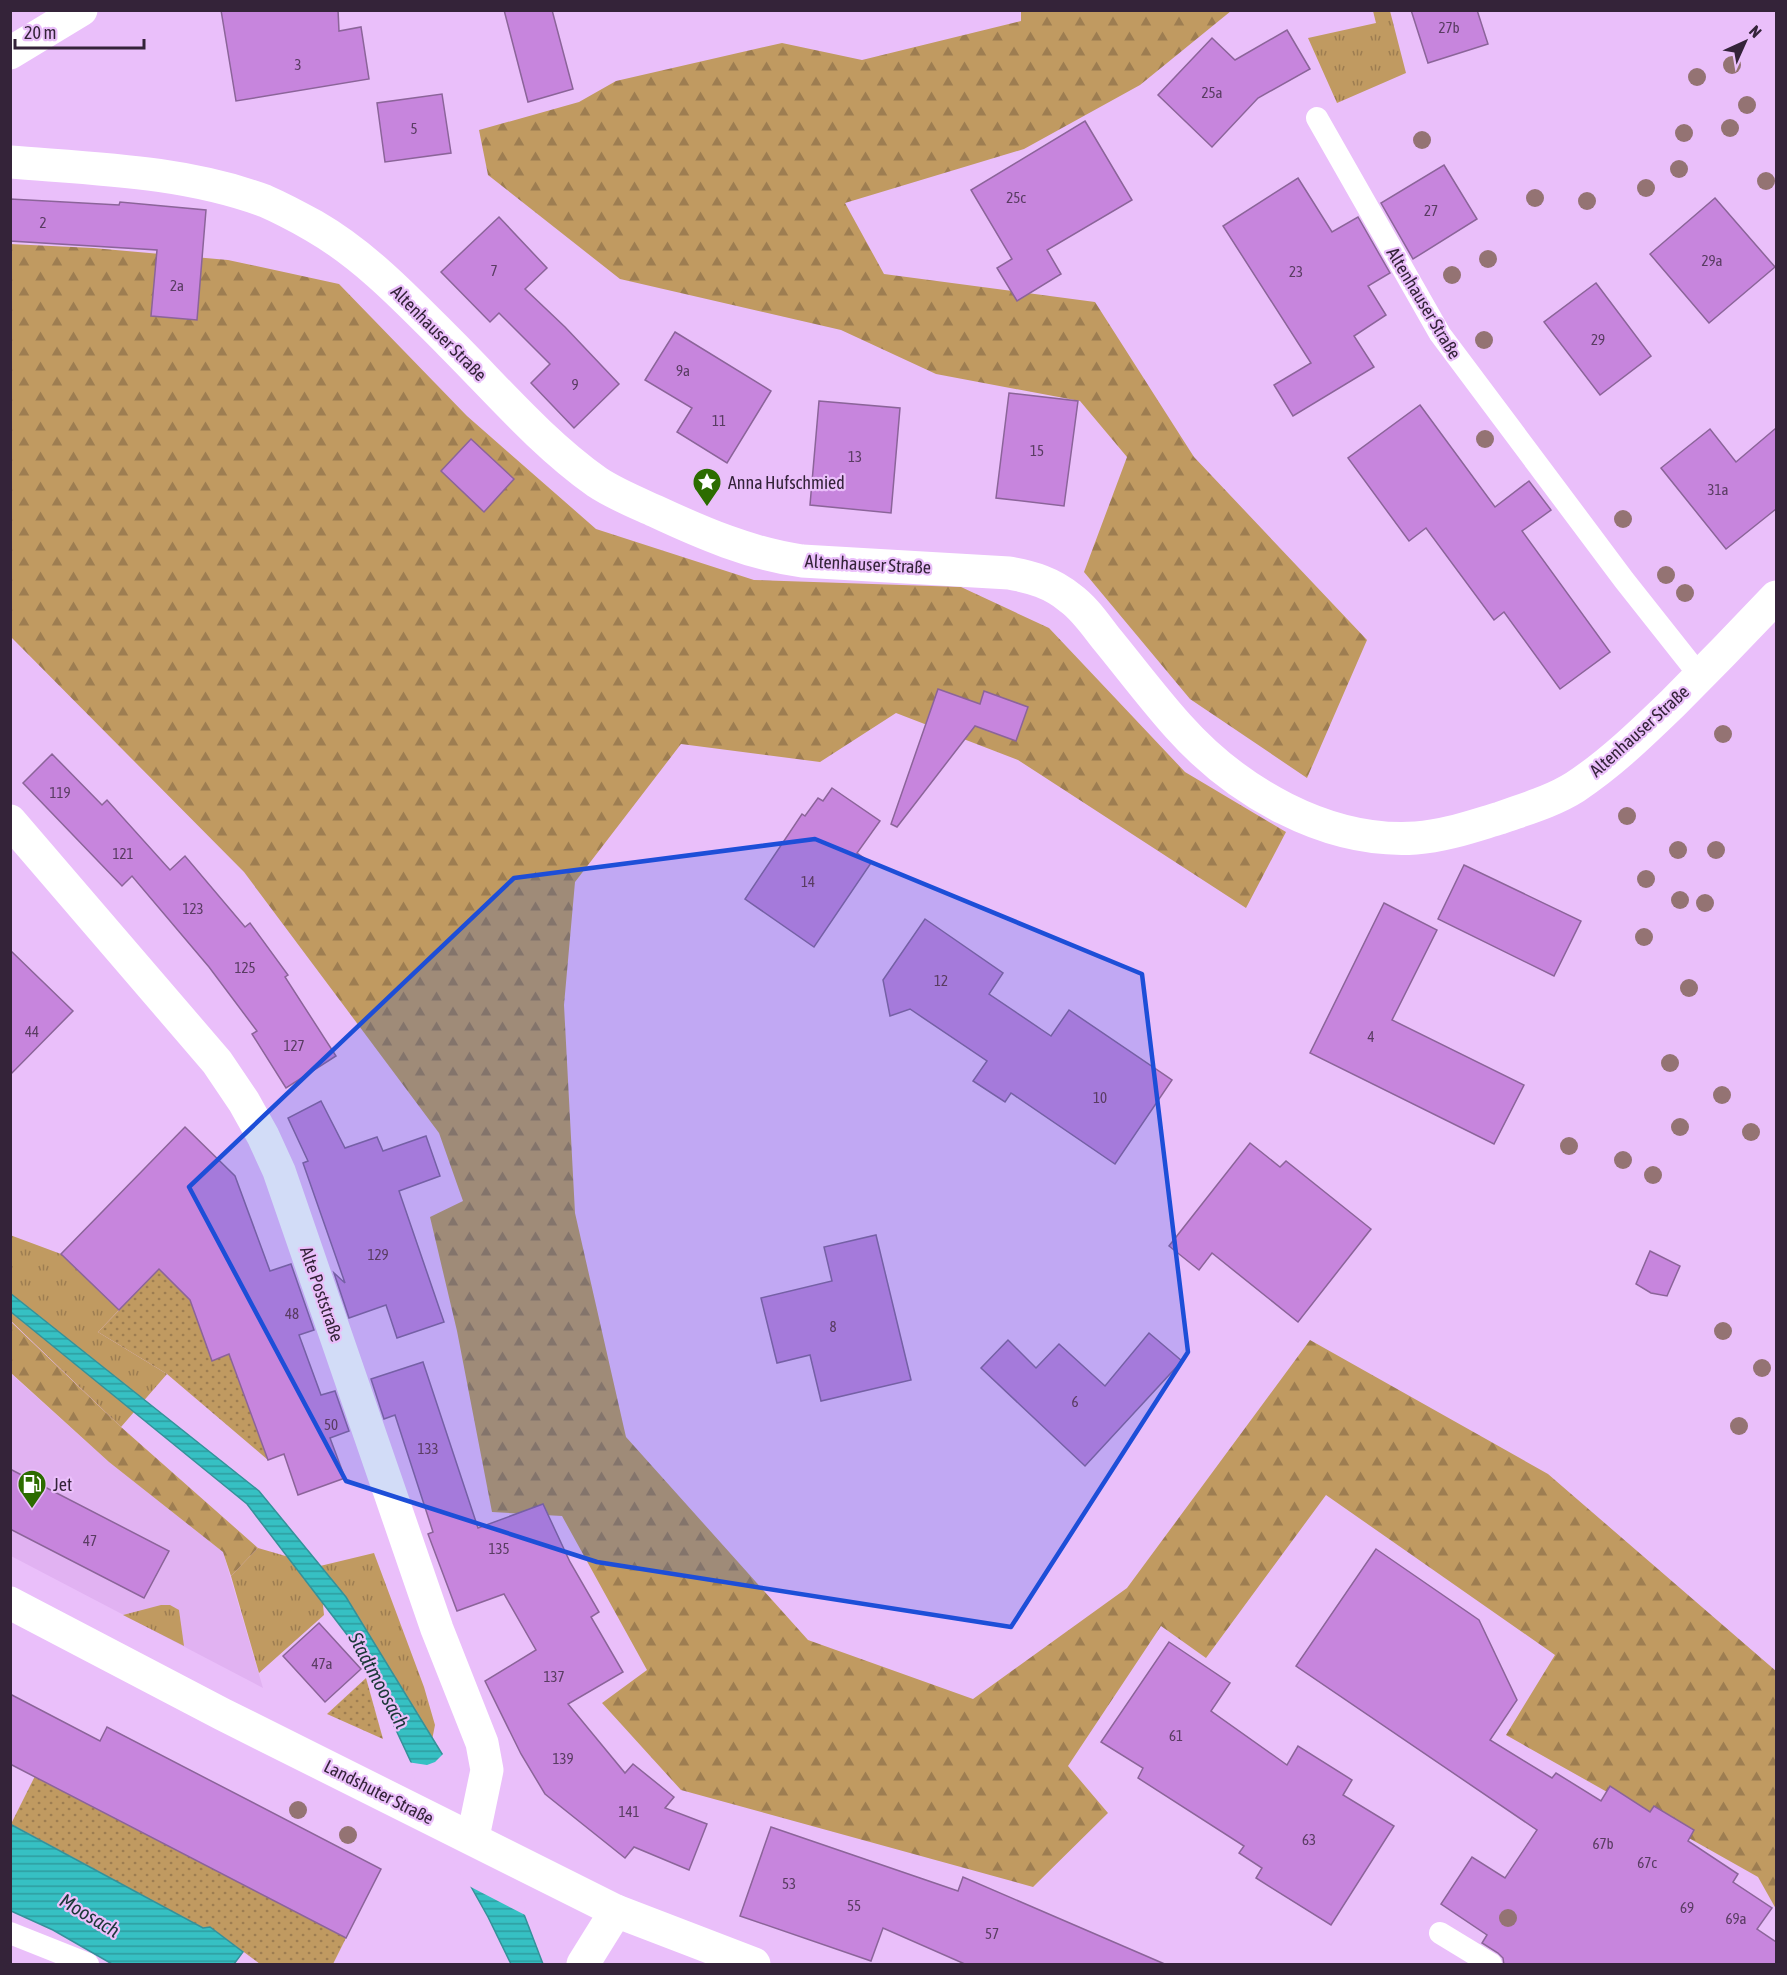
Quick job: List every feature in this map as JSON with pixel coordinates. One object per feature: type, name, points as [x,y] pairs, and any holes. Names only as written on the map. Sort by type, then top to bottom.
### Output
[{"type":"street","points":[[10,53],[81,10]]},
{"type":"street","name":"Altenhauser Straße","points":[[10,162],[194,181],[266,202],[316,227],[341,243],[395,287],[530,425],[597,482],[686,526],[779,558],[1009,573],[1033,577],[1052,586],[1071,598],[1090,618],[1178,727],[1233,776],[1260,794],[1309,820],[1354,833],[1380,837],[1416,838],[1445,834],[1485,823],[1553,798],[1574,787],[1639,736],[1776,597]]},
{"type":"street","name":"Alte Poststraße","points":[[10,821],[217,1062],[244,1102],[279,1171],[437,1629],[487,1760],[486,1779],[473,1837]]},
{"type":"street","name":"Landshuter Straße","points":[[10,1603],[222,1714],[473,1837],[616,1911],[754,1965]]},
{"type":"street","points":[[583,1965],[616,1911]]},
{"type":"lane","name":"Altenhauser Straße","points":[[1317,118],[1440,334],[1617,571],[1700,676]]},
{"type":"lane","points":[[1440,1933],[1491,1965]]},
{"type":"lane","points":[[10,1934],[77,1962]]},
{"type":"highlighted area","points":[[815,839],[1142,974],[1188,1352],[1011,1627],[597,1562],[346,1481],[189,1187],[514,878]]},
{"type":"shaded area","points":[[10,1373],[109,1462],[223,1552],[263,1688],[11,1556]]},
{"type":"green space","points":[[1021,11],[1231,11],[1140,85],[1024,149],[845,203],[884,274],[1095,302],[1194,457],[1367,640],[1307,778],[1190,699],[1084,572],[1127,457],[1080,401],[936,374],[841,330],[620,279],[488,175],[479,130],[579,102],[616,81],[782,43],[862,60],[1021,21]]},
{"type":"green space","points":[[1373,11],[1390,11],[1406,73],[1337,103],[1308,38],[1376,23]]},
{"type":"green space","points":[[10,244],[93,248],[228,260],[339,284],[467,416],[596,529],[754,580],[961,587],[1049,628],[1185,772],[1286,832],[1246,908],[1018,760],[896,713],[820,762],[681,744],[575,882],[564,1005],[575,1213],[626,1437],[808,1640],[973,1699],[1127,1588],[1310,1340],[1548,1474],[1776,1671],[1776,1909],[1758,1877],[1506,1735],[1555,1655],[1326,1495],[1206,1658],[1161,1626],[1068,1766],[1108,1813],[1033,1887],[681,1790],[602,1703],[647,1670],[562,1516],[492,1512],[457,1331],[430,1217],[463,1201],[439,1133],[244,872],[11,637]]},
{"type":"green space","points":[[10,1235],[61,1254],[119,1310],[98,1332],[167,1374],[121,1427],[11,1321]]},
{"type":"green space","points":[[159,1269],[190,1300],[213,1360],[229,1354],[268,1460],[167,1374],[98,1332]]},
{"type":"green space","points":[[10,1321],[121,1427],[258,1548],[231,1576],[223,1552],[109,1462],[11,1373]]},
{"type":"green space","points":[[258,1548],[320,1566],[374,1553],[424,1687],[435,1725],[432,1740],[346,1597],[323,1605],[324,1615],[259,1673],[231,1576]]},
{"type":"green space","points":[[161,1605],[170,1605],[179,1610],[184,1646],[123,1615]]},
{"type":"green space","points":[[366,1678],[383,1739],[327,1714]]},
{"type":"green space","points":[[39,1768],[72,1796],[346,1938],[333,1964],[260,1964],[210,1927],[203,1928],[11,1824]]},
{"type":"water","name":"Stadtmoosach","points":[[10,1293],[259,1491],[346,1597],[458,1780],[507,1870],[543,1964],[511,1964],[460,1867],[368,1670],[348,1636],[247,1504],[11,1312]]},
{"type":"water","name":"Moosach","points":[[10,1824],[203,1928],[210,1927],[243,1952],[234,1964],[112,1964],[53,1930],[11,1911]]},
{"type":"pier","points":[[444,1753],[461,1779],[509,1869],[529,1917],[467,1885],[457,1868],[407,1762],[427,1765],[435,1762]]},
{"type":"building","points":[[221,10],[338,10],[339,31],[361,27],[369,79],[236,101]]},
{"type":"building","points":[[504,10],[552,10],[573,89],[528,102]]},
{"type":"building","points":[[1411,10],[1477,10],[1488,44],[1428,63]]},
{"type":"building","points":[[1287,30],[1310,69],[1258,98],[1212,147],[1158,95],[1212,38],[1235,60]]},
{"type":"building","points":[[442,94],[451,153],[385,162],[377,103]]},
{"type":"building","points":[[1085,121],[1132,200],[1047,250],[1061,274],[1017,301],[997,268],[1012,259],[971,190]]},
{"type":"building","points":[[1444,165],[1477,219],[1413,259],[1381,203]]},
{"type":"building","points":[[1298,178],[1332,232],[1358,217],[1390,273],[1368,286],[1386,315],[1354,336],[1374,367],[1293,416],[1274,385],[1311,363],[1223,226]]},
{"type":"building","points":[[1715,198],[1775,267],[1709,323],[1650,254]]},
{"type":"building","points":[[10,199],[119,205],[120,202],[206,210],[197,320],[151,316],[157,250],[10,241]]},
{"type":"building","points":[[499,217],[547,268],[525,289],[619,384],[574,428],[531,383],[550,364],[499,313],[490,322],[441,272]]},
{"type":"building","points":[[1596,283],[1651,356],[1600,395],[1544,322]]},
{"type":"building","points":[[675,332],[771,391],[727,463],[677,432],[692,408],[645,380]]},
{"type":"building","points":[[1009,393],[1078,401],[1064,506],[996,498]]},
{"type":"building","points":[[819,401],[900,408],[891,513],[810,505]]},
{"type":"building","points":[[1420,405],[1495,507],[1529,481],[1551,510],[1522,531],[1610,652],[1560,689],[1504,612],[1494,620],[1426,528],[1409,541],[1348,458]]},
{"type":"building","points":[[1776,428],[1776,509],[1726,549],[1661,468],[1710,429],[1736,462]]},
{"type":"building","points":[[471,439],[514,479],[484,512],[441,471]]},
{"type":"building","points":[[938,689],[980,704],[984,691],[1028,707],[1016,741],[975,726],[897,827],[891,824]]},
{"type":"building","points":[[52,754],[102,805],[107,800],[170,870],[185,856],[245,927],[250,923],[288,975],[285,977],[336,1056],[286,1088],[252,1034],[257,1031],[209,967],[132,876],[122,886],[23,783]]},
{"type":"building","points":[[832,788],[880,821],[857,853],[871,863],[814,947],[745,899],[802,814],[805,816],[818,798],[823,801]]},
{"type":"building","points":[[1464,865],[1581,921],[1554,976],[1438,919]]},
{"type":"building","points":[[1384,903],[1437,930],[1392,1020],[1524,1085],[1494,1144],[1310,1053]]},
{"type":"building","points":[[925,919],[1003,973],[989,994],[1051,1036],[1069,1010],[1172,1080],[1115,1164],[1011,1093],[1005,1102],[973,1081],[987,1061],[910,1009],[890,1016],[883,980]]},
{"type":"building","points":[[10,950],[73,1011],[10,1075]]},
{"type":"building","points":[[321,1101],[345,1148],[377,1137],[383,1151],[426,1136],[440,1176],[399,1191],[444,1322],[397,1338],[386,1305],[349,1318],[334,1273],[345,1283],[303,1163],[308,1161],[288,1118]]},
{"type":"building","points":[[185,1127],[235,1176],[270,1271],[291,1264],[314,1330],[299,1335],[321,1395],[335,1391],[349,1431],[330,1438],[345,1478],[298,1495],[284,1454],[268,1460],[229,1354],[212,1361],[190,1300],[159,1269],[119,1310],[61,1254]]},
{"type":"building","points":[[1250,1143],[1280,1167],[1286,1161],[1371,1229],[1298,1322],[1212,1253],[1199,1270],[1169,1246]]},
{"type":"building","points":[[876,1235],[911,1380],[821,1401],[810,1355],[777,1363],[761,1298],[832,1281],[824,1247]]},
{"type":"building","points":[[1650,1251],[1680,1266],[1667,1296],[1651,1293],[1636,1284]]},
{"type":"building","points":[[1149,1333],[1182,1361],[1085,1466],[981,1368],[1008,1340],[1036,1368],[1059,1344],[1105,1386]]},
{"type":"building","points":[[423,1362],[478,1528],[543,1504],[570,1562],[599,1612],[591,1617],[623,1672],[568,1704],[625,1773],[633,1764],[674,1797],[665,1808],[707,1824],[689,1870],[634,1847],[625,1858],[545,1794],[521,1754],[485,1681],[536,1650],[504,1594],[457,1611],[428,1534],[433,1532],[395,1415],[384,1419],[371,1379]]},
{"type":"building","points":[[10,1469],[169,1551],[144,1598],[10,1529]]},
{"type":"building","points":[[1376,1549],[1479,1620],[1517,1700],[1490,1740],[1552,1778],[1556,1773],[1601,1801],[1610,1786],[1650,1812],[1654,1806],[1694,1830],[1688,1841],[1738,1874],[1733,1882],[1772,1908],[1757,1929],[1776,1942],[1776,1965],[1504,1965],[1503,1958],[1498,1953],[1482,1943],[1487,1935],[1441,1904],[1472,1857],[1505,1878],[1537,1830],[1296,1666]]},
{"type":"building","points":[[319,1623],[361,1669],[325,1702],[283,1656]]},
{"type":"building","points":[[1169,1642],[1230,1683],[1211,1711],[1287,1765],[1298,1746],[1352,1780],[1343,1795],[1394,1826],[1331,1925],[1256,1878],[1262,1868],[1239,1853],[1244,1846],[1138,1778],[1143,1768],[1101,1742]]},
{"type":"building","points":[[10,1694],[100,1741],[107,1727],[381,1869],[346,1938],[10,1764]]},
{"type":"building","points":[[771,1827],[958,1891],[963,1877],[1167,1965],[967,1965],[883,1928],[871,1961],[740,1916]]},
{"type":"place","name":"Anna Hufschmied","points":[[707,508]]},
{"type":"place","name":"Jet","points":[[32,1510]]}]
